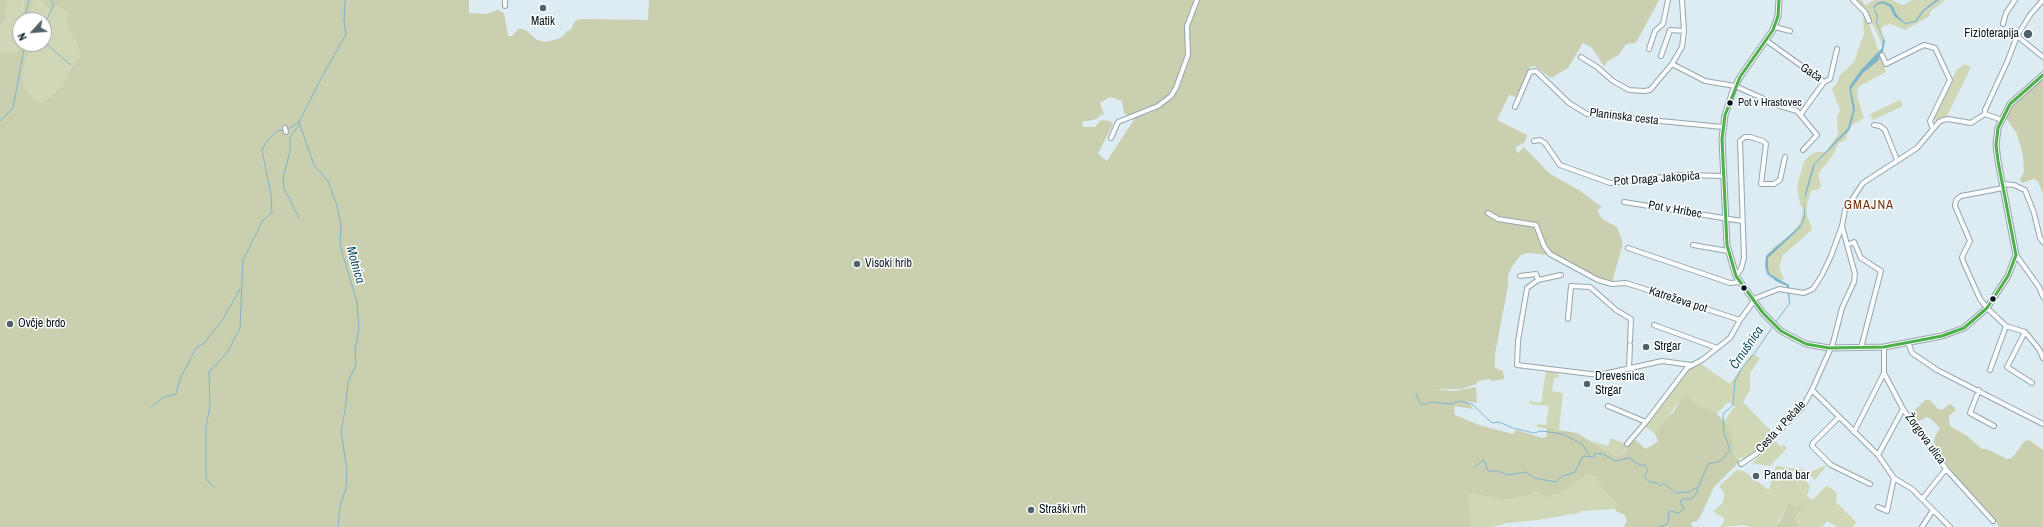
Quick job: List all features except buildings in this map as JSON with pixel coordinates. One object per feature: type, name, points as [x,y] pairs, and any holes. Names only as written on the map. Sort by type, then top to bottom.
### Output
[{"type":"street","points":[[505,0],[505,6]]},
{"type":"street","points":[[1111,138],[1118,122],[1158,106],[1171,96],[1176,88],[1188,55],[1187,26],[1197,0]]},
{"type":"street","points":[[1649,49],[1655,31],[1663,24],[1668,0]]},
{"type":"street","points":[[1580,57],[1620,86],[1640,91],[1653,88],[1681,51],[1684,32],[1682,0]]},
{"type":"street","points":[[1779,0],[1778,16],[1775,27],[1767,41],[1744,70],[1735,86],[1728,102],[1723,126],[1723,176],[1728,252],[1736,276],[1774,325],[1801,343],[1829,348],[1884,347],[1954,332],[1974,320],[1987,308],[2008,276],[2016,255]]},
{"type":"street","points":[[1853,0],[1865,12],[1869,20]]},
{"type":"street","points":[[2002,24],[2006,13],[2015,0]]},
{"type":"street","points":[[1627,444],[1691,365],[1702,360],[1730,338],[1740,320],[1754,301],[1762,294],[1776,289],[1804,293],[1813,289],[1831,256],[1842,226],[1845,210],[1863,183],[1917,148],[1939,122],[1948,119],[1971,123],[1985,114],[1985,110],[2008,60],[2017,36],[2043,0]]},
{"type":"street","points":[[1775,27],[1790,31]]},
{"type":"street","points":[[1661,56],[1670,30],[1684,32]]},
{"type":"street","points":[[2017,36],[2043,57]]},
{"type":"street","name":"Gača","points":[[1767,41],[1824,82],[1830,79],[1837,48]]},
{"type":"street","points":[[1882,55],[1886,64],[1924,45],[1935,48],[1950,80],[1930,121],[1933,129]]},
{"type":"street","points":[[1672,64],[1705,81],[1735,86],[1780,106],[1797,111],[1817,135],[1803,150]]},
{"type":"street","name":"Planinska cesta","points":[[1515,106],[1530,72],[1536,71],[1569,103],[1587,114],[1723,126]]},
{"type":"street","points":[[2043,75],[2010,104],[1998,128],[1996,145],[2016,255],[2039,287],[2043,297]]},
{"type":"street","points":[[1801,114],[1810,105],[1824,82]]},
{"type":"street","points":[[1985,114],[2002,120]]},
{"type":"street","points":[[1874,125],[1880,126],[1885,130],[1897,160]]},
{"type":"street","points":[[1736,276],[1743,265],[1744,258],[1740,147],[1742,138],[1750,137],[1763,141],[1766,144],[1761,184],[1774,184],[1780,180],[1785,157]]},
{"type":"street","name":"Pot Draga Jakopiča","points":[[1534,141],[1540,140],[1545,143],[1560,165],[1610,183],[1683,175],[1723,176]]},
{"type":"street","points":[[2043,242],[2040,238],[2034,213],[2025,190],[2014,185],[2003,186],[1961,196],[1955,204],[1970,242],[1962,257],[1962,261],[1980,299],[1987,308],[2006,326],[2025,332],[2039,349],[2043,358]]},
{"type":"street","name":"Pot v Hribec","points":[[1624,202],[1742,221]]},
{"type":"street","name":"Katreževa pot","points":[[1488,213],[1498,220],[1536,225],[1544,246],[1550,254],[1598,280],[1615,284],[1626,283],[1740,320]]},
{"type":"street","name":"Cesta v Pečale","points":[[1741,464],[1756,454],[1802,408],[1812,390],[1838,330],[1842,308],[1854,282],[1854,268],[1842,226]]},
{"type":"street","points":[[1847,245],[1854,242],[1861,258],[1881,271],[1861,348]]},
{"type":"street","points":[[1693,245],[1728,252]]},
{"type":"street","points":[[1628,248],[1730,283],[1740,282]]},
{"type":"street","points":[[1520,276],[1536,274],[1538,280]]},
{"type":"street","points":[[1561,275],[1538,280],[1527,290],[1517,348],[1517,365],[1599,375],[1662,361],[1691,365]]},
{"type":"street","points":[[1568,319],[1571,286],[1590,287],[1616,310],[1631,320],[1629,369]]},
{"type":"street","points":[[1654,325],[1717,348]]},
{"type":"street","points":[[1990,370],[2006,326]]},
{"type":"street","points":[[2025,332],[2007,367],[2032,383]]},
{"type":"street","points":[[1908,342],[1912,353],[1926,363],[2043,424]]},
{"type":"street","name":"Žorgova ulica","points":[[1854,432],[1884,373],[1884,347]]},
{"type":"street","name":"Žorgova ulica","points":[[1884,373],[1903,409],[1946,469],[1993,521]]},
{"type":"street","points":[[1812,390],[1878,455],[1894,478],[1912,489],[1950,527]]},
{"type":"street","points":[[1979,390],[1970,413],[1994,426]]},
{"type":"street","points":[[1608,406],[1646,422]]},
{"type":"street","name":"Žorgova ulica","points":[[1878,455],[1903,409]]},
{"type":"street","points":[[1839,417],[1813,442],[1812,446],[1831,465],[1870,484]]},
{"type":"street","name":"Žorgova ulica","points":[[1922,499],[1946,469]]},
{"type":"street","points":[[1878,507],[1887,511],[1894,478]]},
{"type":"street","points":[[1922,527],[1933,510]]},
{"type":"green space","points":[[0,0],[8,0],[6,20],[0,26]]},
{"type":"green space","points":[[8,0],[24,0],[23,12],[12,12],[12,52],[16,52],[10,54],[0,53],[0,26],[6,20]]},
{"type":"green space","points":[[24,0],[34,0],[31,12],[23,12]]},
{"type":"green space","points":[[34,0],[41,0],[50,10],[59,6],[63,7],[67,12],[66,24],[77,45],[80,57],[75,62],[61,87],[43,102],[34,99],[26,90],[22,80],[25,61],[30,52],[52,52],[52,12],[31,12]]},
{"type":"green space","points":[[41,0],[469,0],[469,13],[487,14],[498,10],[504,13],[508,36],[512,36],[519,28],[527,31],[537,40],[545,42],[561,38],[568,30],[570,31],[575,21],[580,19],[648,20],[649,0],[1196,0],[1190,10],[1186,25],[1186,55],[1178,81],[1171,94],[1156,106],[1128,116],[1124,113],[1122,101],[1110,97],[1100,103],[1104,114],[1100,115],[1097,119],[1082,122],[1083,127],[1095,127],[1101,120],[1110,121],[1113,124],[1098,154],[1107,161],[1135,118],[1150,113],[1160,107],[1169,100],[1180,86],[1189,55],[1190,23],[1199,0],[1659,0],[1637,41],[1635,43],[1626,44],[1619,55],[1608,61],[1604,66],[1592,48],[1583,43],[1568,68],[1551,78],[1535,66],[1530,67],[1516,97],[1509,95],[1497,120],[1527,135],[1525,142],[1515,148],[1518,153],[1524,147],[1550,174],[1579,190],[1602,207],[1597,210],[1602,219],[1617,227],[1623,243],[1612,282],[1599,280],[1571,263],[1549,255],[1527,253],[1521,255],[1513,265],[1508,275],[1508,286],[1495,354],[1495,368],[1503,371],[1504,379],[1477,381],[1477,384],[1461,389],[1435,389],[1454,391],[1476,387],[1477,403],[1466,401],[1474,409],[1454,406],[1455,415],[1479,425],[1513,434],[1516,430],[1543,438],[1547,436],[1546,428],[1577,433],[1617,457],[1621,457],[1632,441],[1636,440],[1645,449],[1658,441],[1655,434],[1665,420],[1674,411],[1681,399],[1689,396],[1697,405],[1716,413],[1728,425],[1733,439],[1733,454],[1740,461],[1714,487],[1700,517],[1696,522],[1693,521],[1691,524],[1693,527],[1624,527],[1627,521],[1625,515],[1617,512],[1615,508],[1617,504],[1602,489],[1596,477],[1588,474],[1561,492],[1548,497],[1535,492],[1528,496],[1502,500],[1468,494],[1472,527],[0,527],[0,53],[30,52],[25,61],[22,80],[26,90],[34,99],[43,102],[61,87],[75,62],[80,57],[77,45],[66,24],[67,12],[59,6],[50,10]]},
{"type":"green space","points":[[1856,0],[1862,0],[1865,5],[1875,0],[1892,0],[1903,5],[1912,0],[1945,0],[1930,12],[1930,16],[1905,30],[1891,24],[1883,26],[1881,29],[1884,42],[1882,44],[1867,13]]},
{"type":"green space","points":[[1866,15],[1886,72],[1858,87],[1857,96],[1864,118],[1851,126],[1845,140],[1838,144],[1832,156],[1818,174],[1821,185],[1819,189],[1811,191],[1807,204],[1807,216],[1812,228],[1811,231],[1783,255],[1779,267],[1784,280],[1782,280],[1773,276],[1768,270],[1766,256],[1775,246],[1790,236],[1800,223],[1803,209],[1800,204],[1797,186],[1804,162],[1809,156],[1816,152],[1826,152],[1838,134],[1837,116],[1840,110],[1832,89],[1837,83],[1840,75],[1854,62],[1864,33],[1863,18]]},
{"type":"green space","points":[[1964,64],[1971,67],[1947,116],[1934,121],[1933,120],[1956,71]]},
{"type":"green space","points":[[2043,78],[2043,194],[2038,181],[2033,179],[2022,183],[2020,180],[2024,171],[2023,155],[2017,134],[2006,118],[2012,107]]},
{"type":"green space","points":[[1900,100],[1903,106],[1873,120],[1870,114]]},
{"type":"green space","points":[[1751,355],[1755,355],[1760,358],[1750,373],[1750,390],[1743,402],[1774,434],[1753,454],[1745,459],[1741,457],[1739,459],[1733,454],[1733,439],[1728,425],[1724,421],[1735,406],[1728,402],[1716,414],[1697,405],[1690,397],[1681,399],[1655,434],[1645,426],[1656,410],[1691,368],[1701,364],[1730,384]]},
{"type":"green space","points":[[1546,371],[1559,374],[1558,378],[1554,378],[1552,391],[1563,393],[1559,430],[1537,427],[1537,424],[1546,425],[1549,406],[1530,404],[1530,401],[1541,403]]},
{"type":"green space","points":[[1925,400],[1930,400],[1938,409],[1942,410],[1950,404],[1953,406],[1956,410],[1949,416],[1950,426],[1967,436],[1982,449],[1987,449],[2007,459],[2012,458],[2025,441],[2029,440],[2043,450],[2043,527],[1999,527],[1996,521],[1955,476],[1933,446],[1935,437],[1940,428],[1927,417],[1919,421],[1916,419],[1914,411]]},
{"type":"green space","points":[[1611,438],[1628,445],[1621,457],[1617,457],[1591,441],[1608,446]]},
{"type":"green space","points":[[1775,441],[1781,447],[1784,445],[1787,448],[1770,466],[1752,463]]},
{"type":"green space","points":[[1827,465],[1815,480],[1810,475],[1805,480],[1810,486],[1807,496],[1813,500],[1826,486],[1831,488],[1837,493],[1836,502],[1856,522],[1853,527],[1837,527],[1827,521],[1822,527],[1799,527],[1795,518],[1800,512],[1800,505],[1787,509],[1775,527],[1751,527],[1744,525],[1720,527],[1725,519],[1713,511],[1722,504],[1725,494],[1719,486],[1737,470],[1744,471],[1769,490],[1776,466],[1810,472]],"holes":[[[1778,469],[1796,472],[1801,476],[1801,480],[1777,477]]]},
{"type":"green space","points":[[1588,474],[1596,477],[1602,489],[1617,504],[1616,509],[1581,511],[1579,513],[1538,520],[1507,523],[1493,527],[1472,527],[1468,494],[1502,500],[1528,496],[1535,492],[1553,496]]},
{"type":"green space","points":[[1789,503],[1796,507],[1802,503],[1804,506],[1795,518],[1799,527],[1775,527],[1781,520]]},
{"type":"water","points":[[1936,0],[1939,0],[1924,11],[1916,22],[1905,24],[1894,16],[1890,7],[1883,3],[1874,8],[1878,16],[1877,23],[1885,41],[1883,51],[1878,61],[1863,73],[1851,89],[1855,109],[1850,129],[1815,164],[1805,199],[1805,218],[1801,227],[1768,258],[1768,268],[1770,274],[1789,285],[1790,304],[1787,286],[1776,281],[1767,274],[1765,266],[1766,256],[1801,225],[1804,216],[1805,194],[1813,165],[1848,128],[1853,110],[1849,87],[1861,70],[1882,48],[1883,38],[1876,23],[1877,17],[1873,7],[1877,3],[1883,1],[1892,5],[1897,15],[1905,23],[1915,21],[1923,10]]},
{"type":"waterway","points":[[26,12],[29,0]]},
{"type":"waterway","points":[[50,12],[54,5],[51,0]]},
{"type":"waterway","name":"Motnica","points":[[338,527],[340,507],[346,488],[347,470],[341,432],[348,382],[356,365],[355,349],[359,329],[357,302],[340,245],[341,223],[337,206],[328,181],[314,165],[299,122],[346,34],[344,20],[345,0]]},
{"type":"waterway","points":[[52,49],[71,65]]},
{"type":"waterway","points":[[0,121],[13,108],[24,52]]},
{"type":"waterway","points":[[287,130],[299,122]]},
{"type":"waterway","points":[[299,218],[284,188],[283,178],[290,151],[290,137],[300,124]]},
{"type":"waterway","points":[[215,488],[206,479],[206,427],[210,406],[209,372],[227,353],[240,328],[243,260],[263,220],[272,213],[271,195],[262,150],[267,141],[277,131],[284,130]]},
{"type":"waterway","points":[[151,407],[164,397],[176,394],[180,379],[196,348],[204,343],[223,319],[240,289]]},
{"type":"waterway","name":"Črnušnica","points":[[1775,323],[1790,303]]},
{"type":"waterway","name":"Črnušnica","points":[[1659,527],[1667,524],[1669,519],[1668,513],[1671,511],[1679,513],[1684,509],[1680,502],[1683,499],[1691,499],[1695,495],[1708,464],[1721,461],[1730,450],[1724,433],[1723,414],[1733,405],[1735,381],[1741,369],[1754,354],[1773,326]]},
{"type":"waterway","points":[[1416,394],[1421,404],[1431,402],[1451,404],[1460,401],[1472,404],[1492,423],[1499,422],[1513,428],[1534,433],[1541,431],[1563,434],[1582,444],[1590,456]]},
{"type":"waterway","points":[[1475,467],[1484,460],[1488,471],[1497,471],[1508,475],[1526,472],[1534,478],[1556,482],[1562,476],[1575,472],[1583,456],[1594,457],[1595,453],[1603,454],[1615,461],[1629,458],[1640,465],[1645,465],[1648,470],[1644,476],[1649,482],[1657,483],[1660,486],[1664,483],[1676,493],[1689,492],[1698,487]]},
{"type":"transit line","points":[[1779,0],[1778,16],[1773,30],[1740,77],[1725,115],[1722,139],[1727,245],[1736,276],[1763,313],[1781,331],[1806,344],[1829,348],[1884,347],[1942,336],[1964,328],[1987,308],[2008,276],[2016,255],[1998,161],[1996,145],[1998,128],[2010,104],[2043,75]]},
{"type":"place","name":"Matik","points":[[543,8]]},
{"type":"place","name":"Fizioterapija","points":[[2028,34]]},
{"type":"place","name":"Pot v Hrastovec","points":[[1730,103]]},
{"type":"place","name":"Visoki hrib","points":[[857,264]]},
{"type":"place","name":"Ovčje brdo","points":[[10,324]]},
{"type":"place","name":"Strgar","points":[[1646,347]]},
{"type":"place","name":"Drevesnica Strgar","points":[[1587,384]]},
{"type":"place","name":"Panda bar","points":[[1756,476]]},
{"type":"place","name":"Straški vrh","points":[[1031,510]]},
{"type":"district","name":"GMAJNA","points":[[1869,206]]}]
